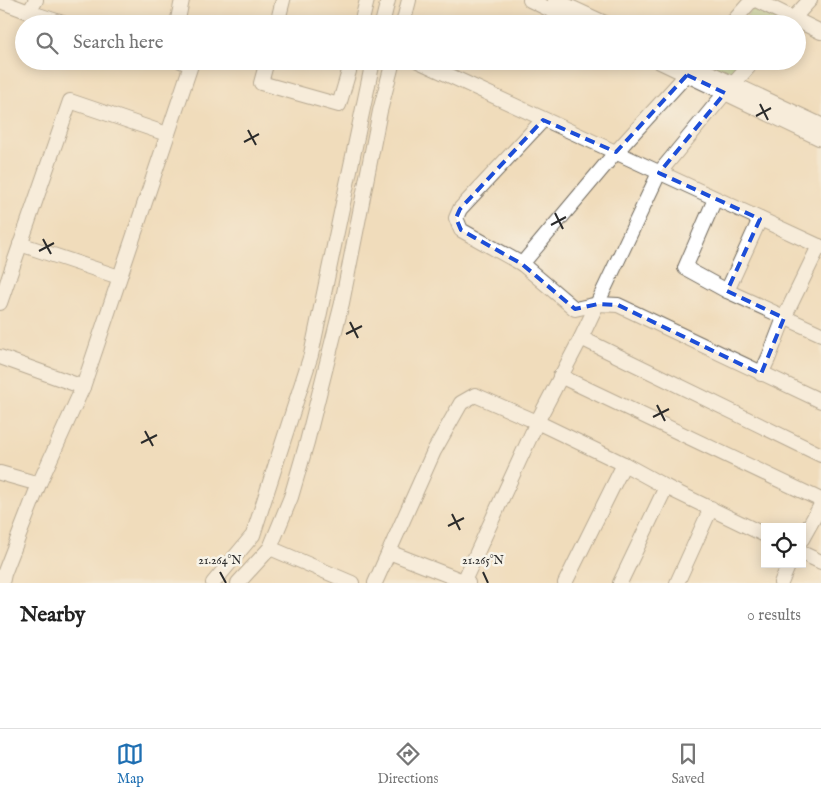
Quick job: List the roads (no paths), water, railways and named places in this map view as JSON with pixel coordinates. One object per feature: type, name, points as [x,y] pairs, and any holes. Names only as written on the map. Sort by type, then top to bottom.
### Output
[{"type":"street","points":[[179,15],[182,0]]},
{"type":"street","points":[[279,15],[283,0]]},
{"type":"street","points":[[363,15],[367,0]]},
{"type":"street","points":[[384,15],[388,0]]},
{"type":"street","points":[[405,15],[409,0]]},
{"type":"street","points":[[530,0],[561,15]]},
{"type":"street","points":[[555,0],[588,15]]},
{"type":"street","points":[[739,15],[752,0]]},
{"type":"street","points":[[756,0],[781,15]]},
{"type":"street","points":[[796,15],[810,0]]},
{"type":"street","points":[[0,1],[33,6],[50,15]]},
{"type":"street","points":[[806,26],[821,32]]},
{"type":"street","points":[[2,583],[39,484],[83,387],[166,143],[188,70]]},
{"type":"street","points":[[265,70],[261,83],[339,105],[349,70]]},
{"type":"street","points":[[213,583],[253,535],[311,354],[371,70]]},
{"type":"street","points":[[238,583],[270,548],[291,497],[342,303],[380,111],[391,70]]},
{"type":"street","points":[[437,70],[820,247],[784,318],[761,374]]},
{"type":"street","points":[[522,264],[616,152],[688,70]]},
{"type":"street","points":[[699,70],[821,139]]},
{"type":"street","points":[[389,552],[466,582],[537,422],[598,304],[659,173],[746,70]]},
{"type":"street","points":[[730,89],[821,126]]},
{"type":"street","points":[[0,303],[70,101],[161,132]]},
{"type":"street","points":[[543,120],[460,208],[456,218],[461,230],[522,264],[575,309],[598,304],[618,305],[821,401]]},
{"type":"street","points":[[715,199],[685,268],[727,291],[821,334]]},
{"type":"street","points":[[727,291],[760,220]]},
{"type":"street","points":[[20,244],[119,277]]},
{"type":"street","points":[[581,338],[821,455]]},
{"type":"street","points":[[0,357],[83,387]]},
{"type":"street","points":[[560,376],[821,500]]},
{"type":"street","points":[[375,583],[434,451],[461,403],[475,395],[537,422],[761,533]]},
{"type":"street","points":[[565,583],[624,464]]},
{"type":"street","points":[[0,473],[39,484]]},
{"type":"street","points":[[620,583],[666,487]]},
{"type":"street","points":[[806,532],[821,505]]},
{"type":"street","points":[[677,583],[711,508]]},
{"type":"street","points":[[270,548],[352,583]]},
{"type":"street","points":[[806,555],[821,562]]},
{"type":"street","points":[[781,583],[787,568]]}]
